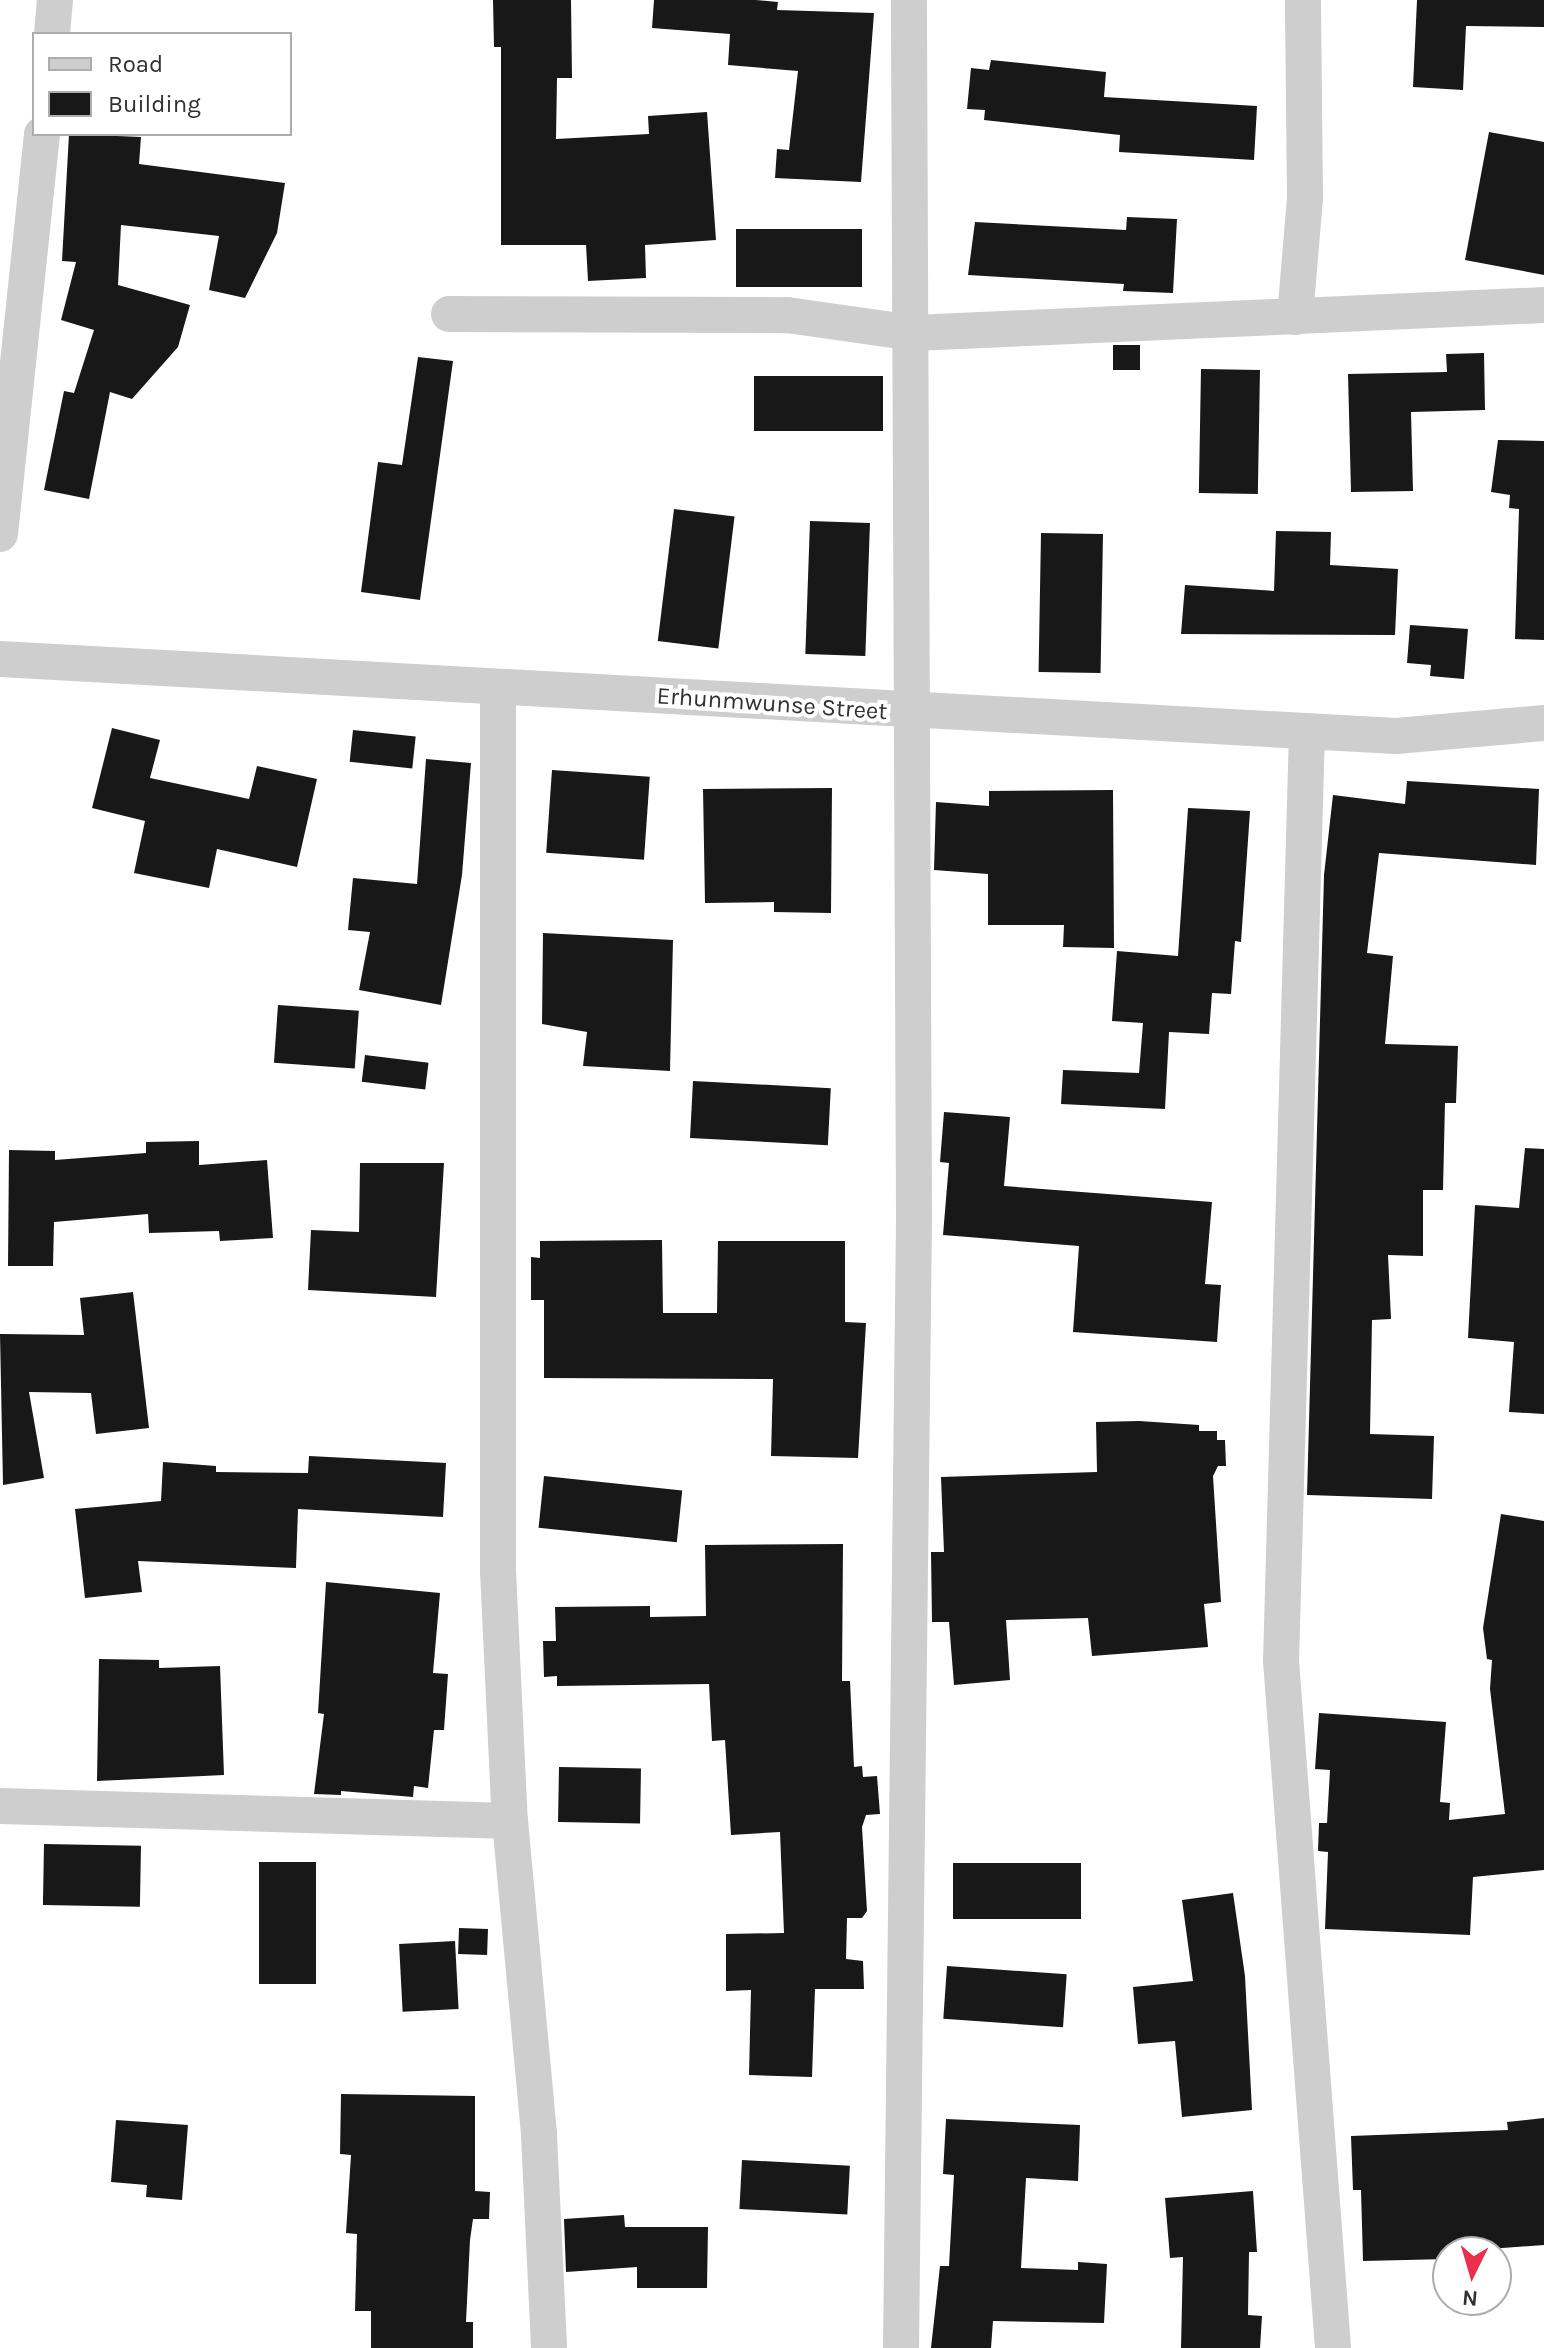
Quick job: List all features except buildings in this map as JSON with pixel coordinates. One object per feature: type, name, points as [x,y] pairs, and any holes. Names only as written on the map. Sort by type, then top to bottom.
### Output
[{"type":"street","points":[[52,32],[55,0]]},
{"type":"street","points":[[901,2348],[914,1217],[910,712],[914,333],[909,0]]},
{"type":"street","points":[[1295,317],[1305,198],[1303,0]]},
{"type":"street","points":[[1,524],[42,136]]},
{"type":"street","points":[[449,314],[787,315],[914,333],[1544,305]]},
{"type":"street","name":"Erhunmwunse Street","points":[[0,659],[910,712],[1396,736],[1544,723]]},
{"type":"street","points":[[498,687],[498,1571],[510,1821],[539,2135],[549,2348]]},
{"type":"street","points":[[1307,731],[1281,1661],[1333,2348]]},
{"type":"street","points":[[0,1806],[510,1821]]}]
